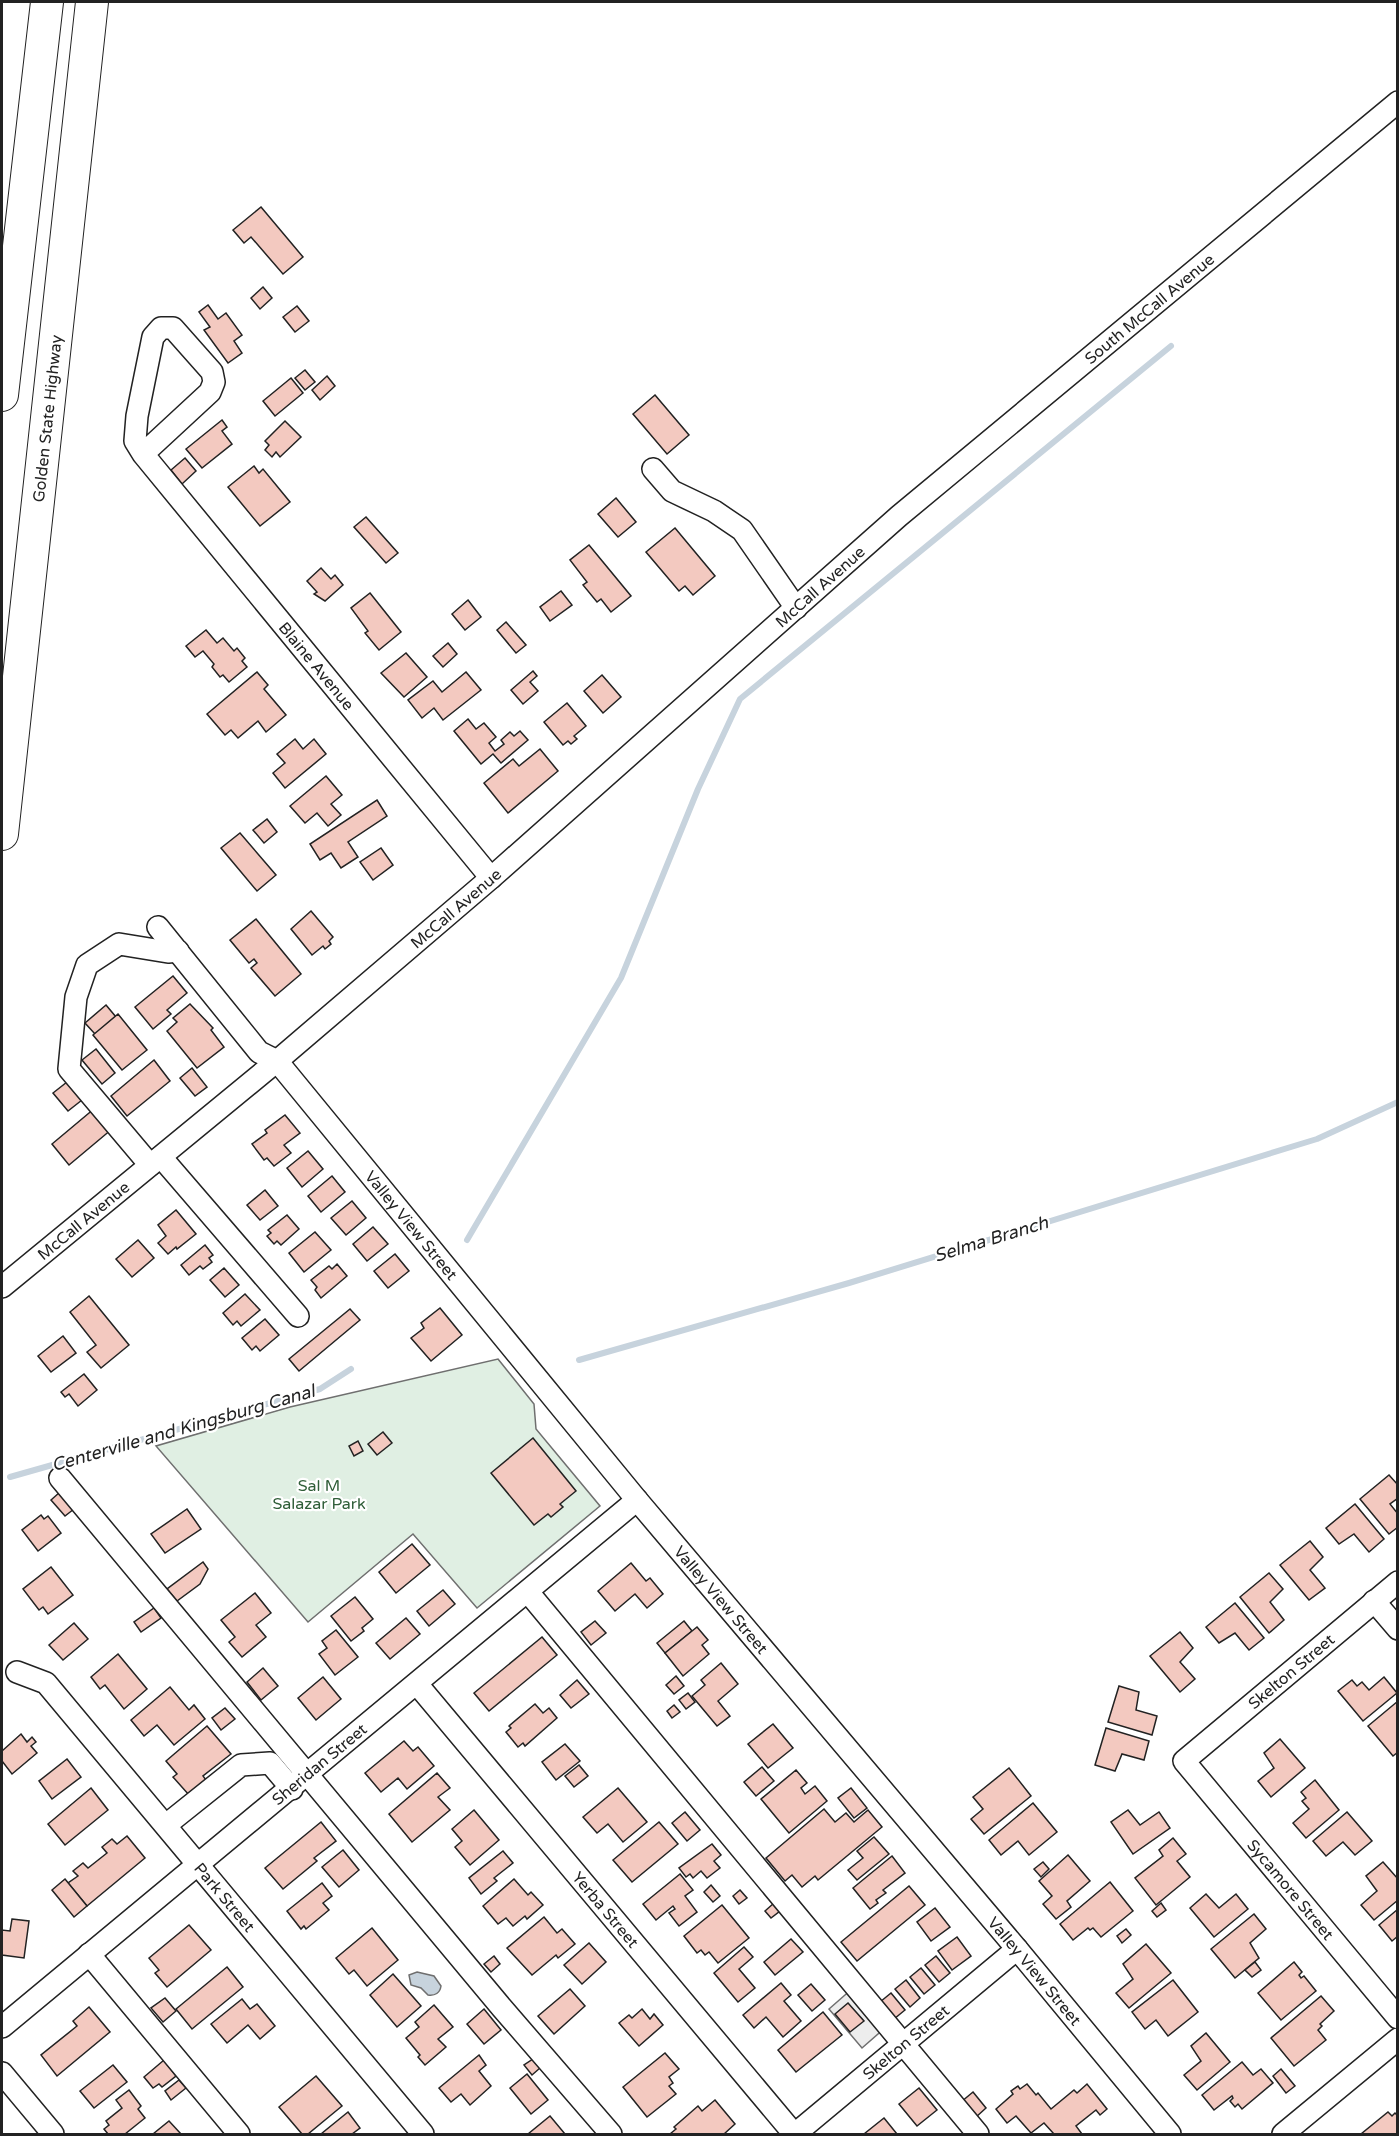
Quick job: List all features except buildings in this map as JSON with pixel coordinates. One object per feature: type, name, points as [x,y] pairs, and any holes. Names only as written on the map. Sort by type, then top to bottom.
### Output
[{"type":"highway","points":[[2,395],[47,2]]},
{"type":"highway","name":"Golden State Highway","points":[[2,834],[92,2]]},
{"type":"street","name":"South McCall Avenue","points":[[899,516],[1398,102]]},
{"type":"street","points":[[161,328],[173,328],[212,372],[214,382],[210,392],[143,454],[135,441],[137,416],[153,337],[161,328]]},
{"type":"street","name":"Blaine Avenue","points":[[143,454],[491,878]]},
{"type":"street","points":[[653,469],[672,491],[714,511],[742,530],[796,608]]},
{"type":"street","name":"McCall Avenue","points":[[2,1287],[277,1061],[491,878],[899,516]]},
{"type":"street","name":"Valley View Street","points":[[158,927],[259,1052],[277,1061],[637,1500],[1017,1949],[1170,2134]]},
{"type":"street","points":[[178,951],[168,952],[119,944],[87,965],[76,997],[69,1069],[298,1316]]},
{"type":"street","points":[[60,1478],[495,1999],[611,2134]]},
{"type":"street","name":"Sheridan Street","points":[[2,2027],[309,1775],[637,1500]]},
{"type":"street","name":"Skelton Street","points":[[1184,1761],[1398,1582]]},
{"type":"street","points":[[528,1592],[978,2134]]},
{"type":"street","points":[[1374,1601],[1398,1629]]},
{"type":"street","name":"Park Street","points":[[17,1672],[46,1683],[423,2134]]},
{"type":"street","name":"Yerba Street","points":[[417,1684],[794,2134]]},
{"type":"street","name":"Sycamore Street","points":[[1184,1761],[1398,2018]]},
{"type":"street","points":[[166,1825],[241,1765],[270,1763],[291,1789]]},
{"type":"street","name":"Skelton Street","points":[[794,2134],[1017,1949]]},
{"type":"street","points":[[89,1954],[239,2134]]},
{"type":"street","points":[[1283,2134],[1398,2039]]},
{"type":"street","points":[[2,2073],[53,2134]]},
{"type":"green space","name":"Sal M Salazar Park","points":[[498,1359],[534,1404],[536,1429],[600,1506],[477,1608],[413,1534],[308,1622],[156,1446],[290,1407]]},
{"type":"shaded area","points":[[417,1972],[434,1976],[441,1986],[438,1992],[428,1995],[421,1988],[411,1985],[409,1975]]},
{"type":"shaded area","points":[[853,1988],[886,2027],[862,2048],[829,2009]]},
{"type":"waterway","points":[[467,1240],[621,978],[698,789],[740,699],[1171,346]]},
{"type":"waterway","name":"Selma Branch","points":[[579,1360],[849,1283],[1317,1139],[1398,1102]]},
{"type":"waterway","name":"Centerville and Kingsburg Canal","points":[[10,1477],[320,1389],[351,1369]]}]
